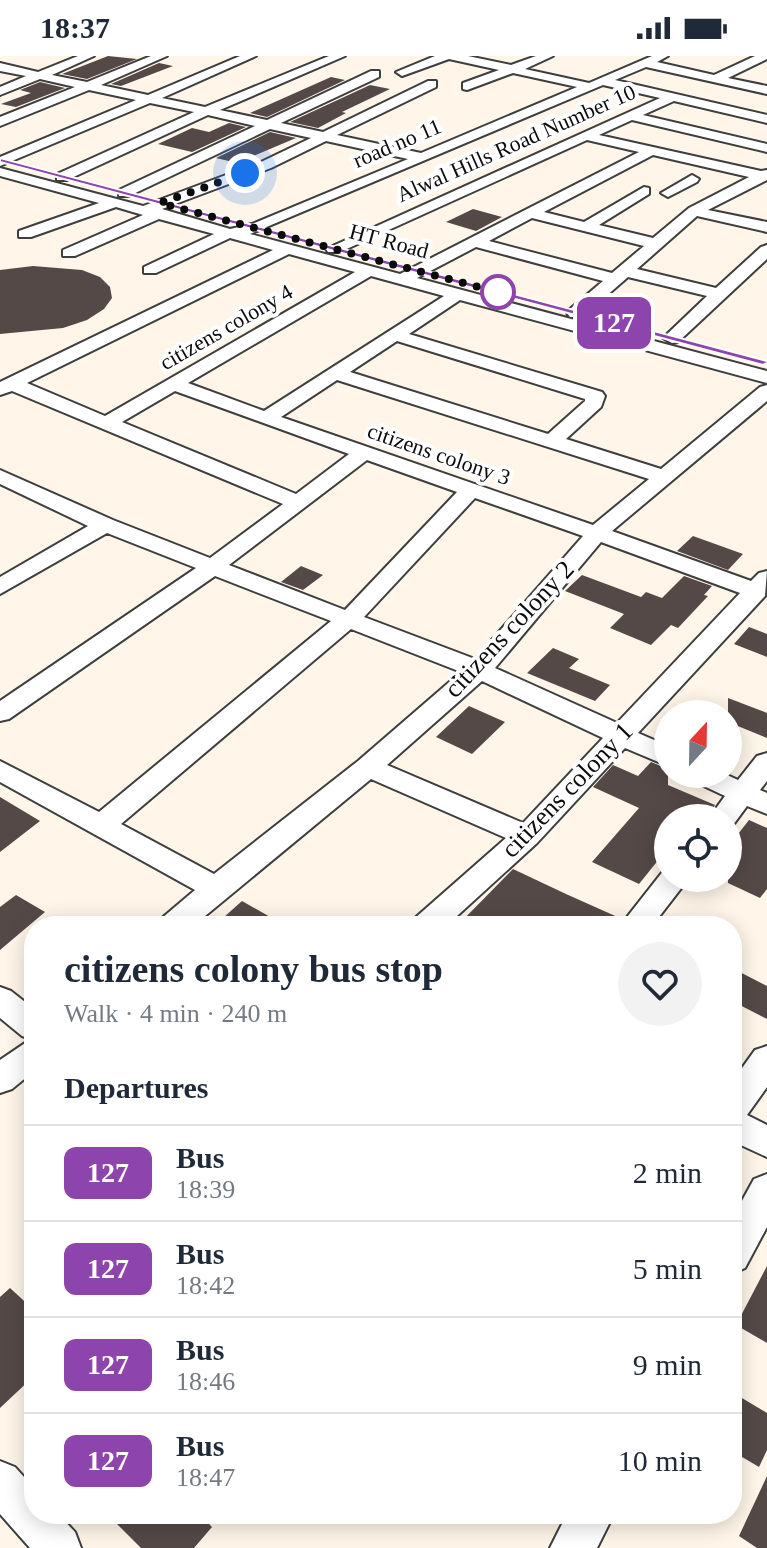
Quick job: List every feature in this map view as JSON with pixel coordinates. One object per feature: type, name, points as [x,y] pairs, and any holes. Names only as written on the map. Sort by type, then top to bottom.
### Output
[{"type":"street","points":[[0,64],[14,56]]},
{"type":"street","points":[[0,91],[88,56]]},
{"type":"street","points":[[0,122],[161,56]]},
{"type":"street","points":[[1,164],[146,98],[250,56]]},
{"type":"street","points":[[62,177],[207,111],[339,56]]},
{"type":"street","points":[[402,72],[449,56],[510,70],[673,97],[767,119]]},
{"type":"street","points":[[467,86],[547,56]]},
{"type":"street","name":"road no 11","points":[[150,270],[227,234],[256,228],[662,56]]},
{"type":"street","points":[[715,79],[765,56]]},
{"type":"street","points":[[645,63],[767,92]]},
{"type":"street","points":[[0,64],[86,86],[420,157]]},
{"type":"street","points":[[25,234],[119,198],[375,74]]},
{"type":"street","points":[[69,253],[159,209],[266,165],[432,84]]},
{"type":"street","points":[[732,111],[767,92]]},
{"type":"street","name":"Alwal Hills Road Number 10","points":[[334,249],[673,97]]},
{"type":"street","points":[[630,116],[767,148]]},
{"type":"street","points":[[586,136],[765,175]]},
{"type":"street","points":[[401,280],[651,151]]},
{"type":"street","points":[[628,163],[735,190]]},
{"type":"street","name":"HT Road","points":[[1,164],[62,177],[119,198]]},
{"type":"street","name":"HT Road","points":[[1,164],[159,209],[256,228],[767,363]]},
{"type":"street","points":[[576,313],[694,211],[765,175]]},
{"type":"street","points":[[668,193],[692,179]]},
{"type":"street","points":[[586,227],[644,191]]},
{"type":"street","name":"HT Road","points":[[159,209],[227,234],[767,377]]},
{"type":"street","points":[[694,211],[767,227]]},
{"type":"street","points":[[529,213],[656,244]]},
{"type":"street","points":[[474,242],[720,294]]},
{"type":"street","points":[[6,386],[287,249]]},
{"type":"street","points":[[672,338],[767,250]]},
{"type":"street","name":"citizens colony 4","points":[[108,422],[368,271]]},
{"type":"street","points":[[266,418],[457,295]]},
{"type":"street","points":[[395,335],[595,396],[594,403],[552,441]]},
{"type":"street","points":[[337,374],[662,476]]},
{"type":"street","name":"citizens colony 3","points":[[175,385],[470,491],[762,584]]},
{"type":"street","points":[[6,386],[108,422],[297,502]]},
{"type":"street","name":"citizens colony 2","points":[[184,916],[368,767],[479,670],[598,532],[767,391]]},
{"type":"street","points":[[0,713],[214,566],[362,454]]},
{"type":"street","points":[[0,476],[105,525],[479,670],[654,750]]},
{"type":"street","points":[[0,497],[24,485]]},
{"type":"street","points":[[100,826],[350,618],[470,491]]},
{"type":"street","points":[[0,587],[105,525]]},
{"type":"street","name":"citizens colony 1","points":[[437,916],[527,836],[762,584]]},
{"type":"street","points":[[730,788],[755,800],[767,762]]},
{"type":"street","points":[[368,767],[527,836]]},
{"type":"street","points":[[0,770],[216,888]]},
{"type":"street","points":[[643,916],[663,892]]},
{"type":"street","points":[[0,1000],[24,1019]]},
{"type":"street","points":[[0,1079],[24,1060]]},
{"type":"street","points":[[742,1095],[767,1060]]},
{"type":"street","points":[[742,1129],[767,1142]]},
{"type":"street","points":[[742,1237],[767,1190]]},
{"type":"street","points":[[0,1482],[24,1509]]},
{"type":"street","points":[[38,1524],[59,1548]]},
{"type":"street","points":[[572,1548],[586,1524]]},
{"type":"building","points":[[108,56],[137,59],[87,79],[62,74]]},
{"type":"building","points":[[159,63],[173,66],[121,86],[111,84]]},
{"type":"building","points":[[331,77],[345,80],[267,117],[250,113]]},
{"type":"building","points":[[40,82],[65,88],[16,107],[1,104],[31,93],[20,90]]},
{"type":"building","points":[[370,85],[390,89],[342,112],[346,113],[318,128],[290,122]]},
{"type":"building","points":[[229,123],[246,127],[192,152],[158,144],[192,128],[209,132]]},
{"type":"building","points":[[270,132],[296,138],[237,163],[216,158]]},
{"type":"building","points":[[473,209],[502,217],[476,231],[446,222]]},
{"type":"building","points":[[33,266],[82,270],[100,277],[110,287],[112,298],[104,309],[87,320],[63,328],[0,334],[0,270]]},
{"type":"building","points":[[693,536],[743,554],[728,570],[677,551]]},
{"type":"building","points":[[301,566],[323,575],[303,590],[281,582]]},
{"type":"building","points":[[582,575],[641,597],[646,592],[662,598],[684,576],[712,586],[704,595],[708,596],[678,628],[671,625],[651,645],[610,628],[624,614],[565,591]]},
{"type":"building","points":[[749,627],[767,634],[767,657],[734,644]]},
{"type":"building","points":[[553,648],[579,659],[569,668],[610,685],[595,701],[527,673]]},
{"type":"building","points":[[742,703],[767,713],[767,738],[742,728]]},
{"type":"building","points":[[469,706],[505,722],[472,754],[436,737]]},
{"type":"building","points":[[651,762],[654,763],[654,788],[675,788],[713,804],[654,804],[654,865],[639,884],[592,862],[639,808],[593,787],[613,765],[638,776]]},
{"type":"building","points":[[0,797],[40,821],[0,852]]},
{"type":"building","points":[[749,820],[767,828],[767,889],[760,898],[742,890],[742,829]]},
{"type":"building","points":[[513,869],[615,916],[467,916]]},
{"type":"building","points":[[16,895],[45,912],[40,916],[24,916],[24,930],[0,950],[0,907]]},
{"type":"building","points":[[242,901],[268,916],[225,916]]},
{"type":"building","points":[[742,973],[767,986],[767,1019],[742,1006]]},
{"type":"building","points":[[767,1266],[767,1343],[742,1328],[742,1314]]},
{"type":"building","points":[[10,1288],[24,1301],[24,1385],[0,1408],[0,1297]]},
{"type":"building","points":[[742,1398],[767,1413],[767,1450],[759,1467],[742,1457]]},
{"type":"building","points":[[767,1476],[767,1548],[757,1548],[739,1536]]},
{"type":"building","points":[[117,1524],[209,1524],[212,1527],[194,1548],[141,1548]]},
{"type":"bus line","name":"127","points":[[0,160],[767,363]]},
{"type":"route","points":[[245,173],[160,203],[498,292]]}]
